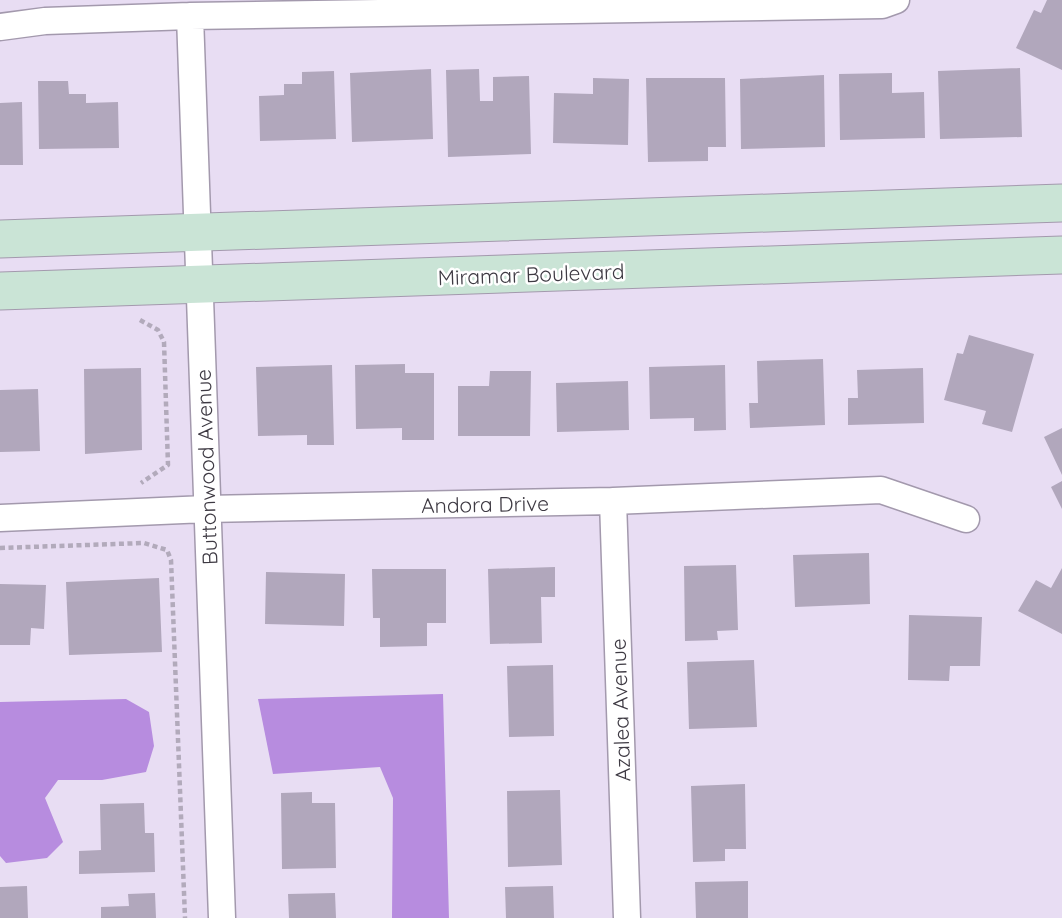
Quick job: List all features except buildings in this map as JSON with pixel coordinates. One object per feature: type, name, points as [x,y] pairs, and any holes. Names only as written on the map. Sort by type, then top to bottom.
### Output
[{"type":"street","points":[[0,27],[45,21],[190,16],[645,5],[882,5],[896,0]]},
{"type":"street","name":"Buttonwood Avenue","points":[[190,16],[222,918]]},
{"type":"street","points":[[0,239],[199,234],[491,220],[1062,203]]},
{"type":"street","name":"Miramar Boulevard","points":[[0,292],[1062,255]]},
{"type":"street","name":"Andora Drive","points":[[0,518],[206,509],[613,501],[881,490],[966,519]]},
{"type":"street","name":"Azalea Avenue","points":[[613,501],[627,918]]},
{"type":"path","points":[[126,320],[140,319],[159,330],[164,342],[168,465],[140,484]]},
{"type":"path","points":[[0,548],[144,543],[167,550],[171,560],[185,918]]},
{"type":"shaded area","points":[[443,694],[449,918],[392,918],[393,798],[380,767],[273,774],[258,699]]},
{"type":"shaded area","points":[[126,699],[149,712],[154,746],[146,772],[102,780],[58,780],[45,798],[63,842],[47,858],[6,863],[0,856],[0,702]]}]
